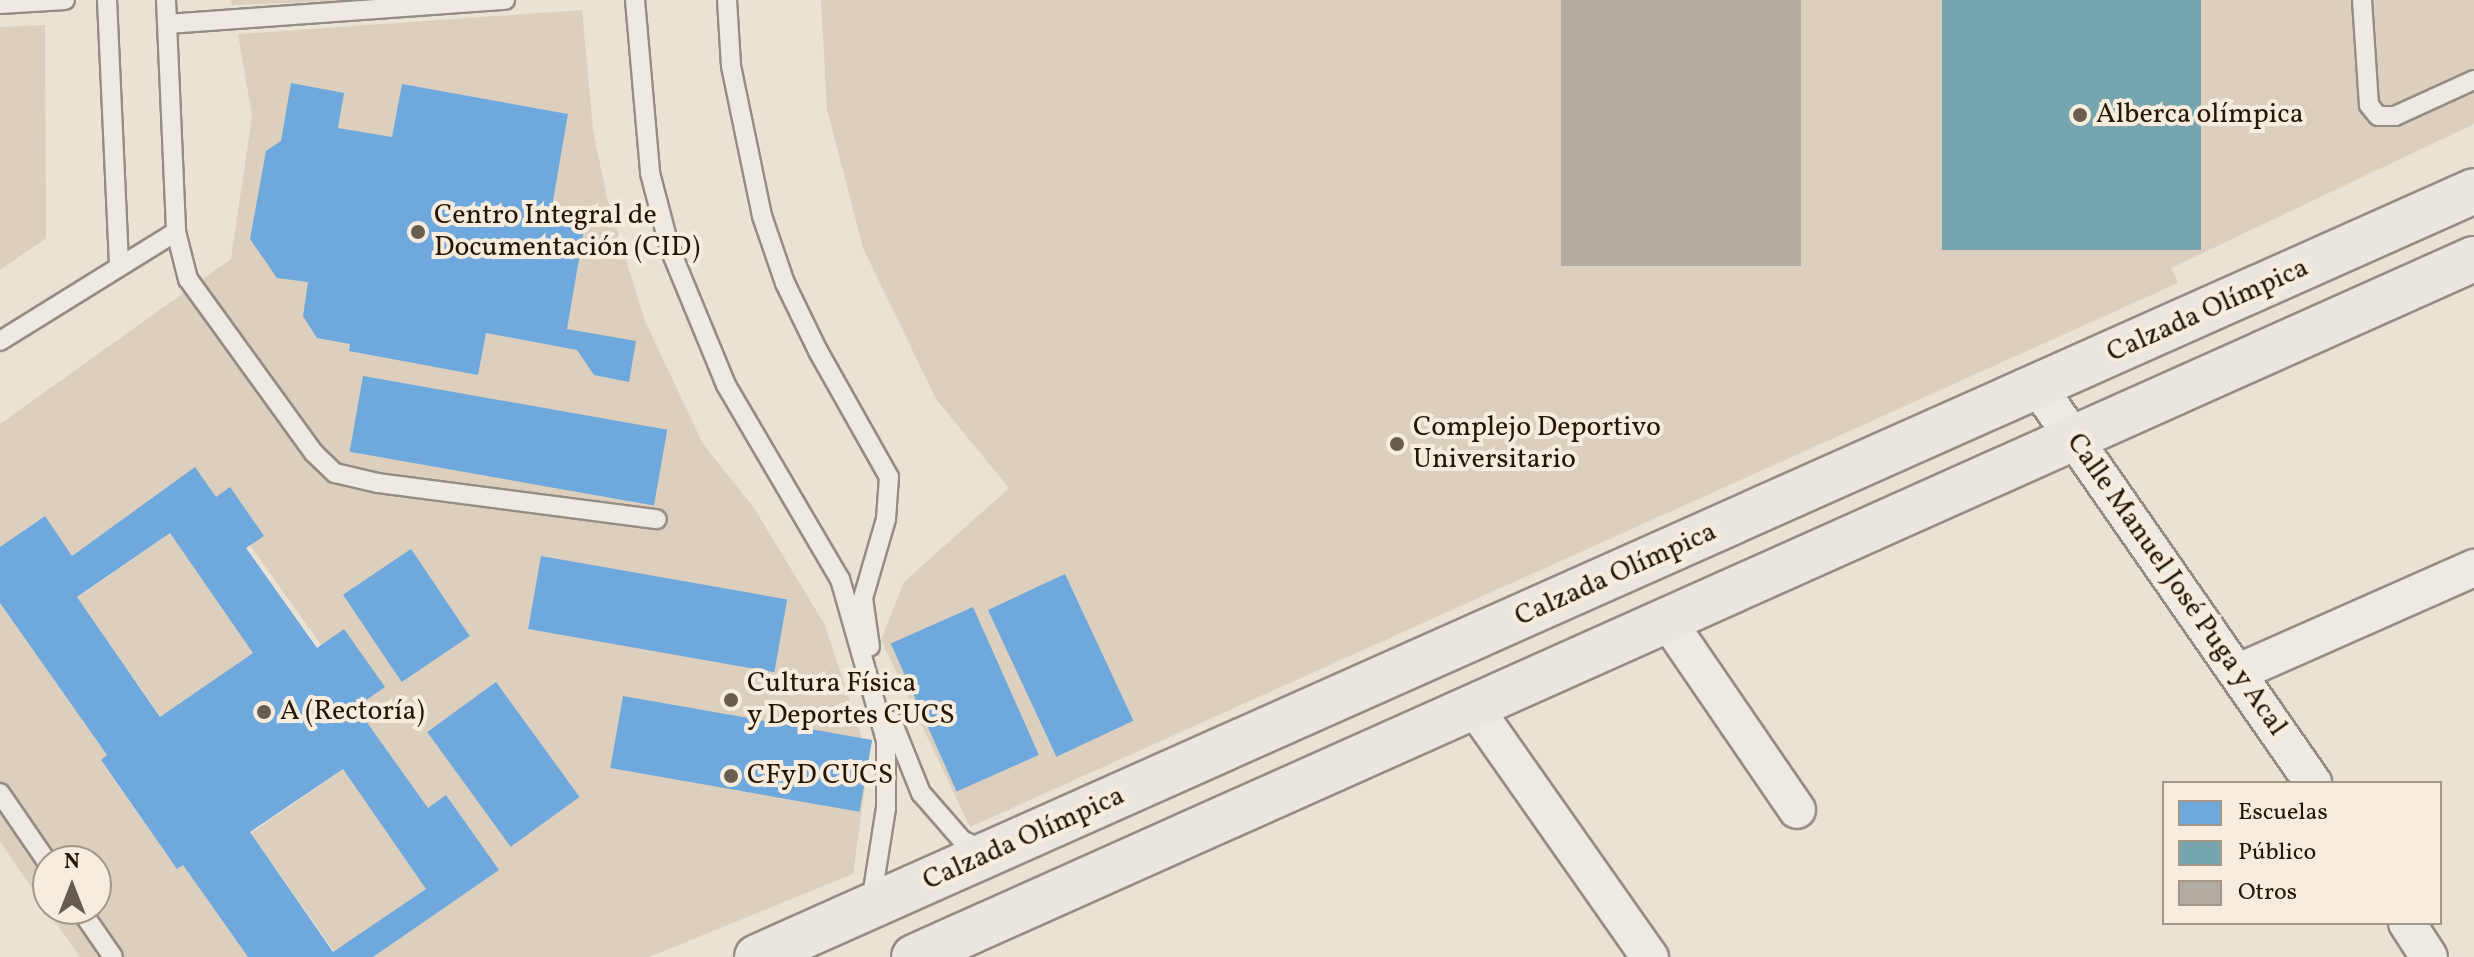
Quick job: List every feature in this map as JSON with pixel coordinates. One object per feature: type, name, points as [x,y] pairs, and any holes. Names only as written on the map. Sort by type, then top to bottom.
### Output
[{"type":"main road","name":"Calzada Olímpica","points":[[757,957],[2474,191]]},
{"type":"main road","points":[[914,957],[2474,259]]},
{"type":"street","name":"Calle Manuel José Puga y Acal","points":[[2038,387],[2239,672],[2312,781]]},
{"type":"street","points":[[2239,672],[2474,568]]},
{"type":"street","points":[[1667,620],[1797,810]]},
{"type":"street","points":[[1474,707],[1650,957]]},
{"type":"street","points":[[2408,925],[2429,957]]},
{"type":"lane","points":[[0,4],[65,0]]},
{"type":"lane","points":[[107,0],[119,267]]},
{"type":"lane","points":[[166,0],[176,232],[188,279],[314,453],[335,473],[378,483],[657,519]]},
{"type":"lane","points":[[167,24],[505,0]]},
{"type":"lane","points":[[635,0],[650,173],[670,249],[726,385],[840,579],[886,741],[886,808],[871,906]]},
{"type":"lane","points":[[727,0],[731,66],[762,216],[785,283],[818,351],[889,477],[886,519],[863,598],[867,636],[908,769],[943,822],[962,840],[992,854]]},
{"type":"lane","points":[[2362,0],[2369,105],[2378,116],[2395,116],[2474,80]]},
{"type":"lane","points":[[0,341],[176,232]]},
{"type":"lane","points":[[840,579],[872,568]]},
{"type":"lane","points":[[0,793],[36,845]]},
{"type":"lane","points":[[91,925],[113,957]]},
{"type":"shaded area","points":[[231,0],[360,0],[232,5]]},
{"type":"shaded area","name":"Complejo Deportivo Universitario","points":[[821,0],[2474,0],[2474,124],[2171,268],[2178,283],[970,827],[881,640],[904,582],[1009,488],[936,399],[863,248],[827,109]]},
{"type":"shaded area","points":[[582,10],[593,130],[607,198],[645,321],[703,444],[754,508],[825,625],[869,759],[853,874],[649,957],[373,957],[498,870],[446,795],[428,808],[356,707],[344,630],[321,645],[195,468],[72,556],[44,516],[0,547],[0,424],[231,259],[252,116],[238,34]]},
{"type":"shaded area","points":[[45,25],[46,238],[0,270],[0,27]]},
{"type":"shaded area","points":[[170,533],[254,653],[161,717],[77,598]]},
{"type":"shaded area","points":[[0,603],[107,755],[101,761],[177,869],[183,865],[248,957],[80,957],[58,925],[112,925],[112,845],[32,845],[32,888],[0,842]]},
{"type":"shaded area","points":[[343,769],[427,889],[335,953],[251,833]]},
{"type":"building: Escuelas","name":"Centro Integral de Documentación (CID)","points":[[291,83],[344,93],[338,128],[392,137],[402,84],[568,114],[550,218],[585,224],[567,329],[636,341],[629,382],[594,375],[577,350],[486,333],[478,375],[349,351],[350,344],[317,338],[303,316],[308,282],[277,278],[250,239],[266,151],[281,141]]},
{"type":"building: Escuelas","points":[[363,376],[667,430],[654,505],[350,452]]},
{"type":"building: Escuelas","name":"A (Rectoría)","points":[[195,467],[216,497],[230,487],[264,536],[246,548],[317,648],[344,629],[385,687],[356,707],[428,808],[446,795],[499,870],[373,957],[248,957],[183,865],[177,869],[101,760],[107,755],[0,603],[0,547],[45,516],[72,556]],"holes":[[[170,533],[253,653],[160,717],[77,597]],[[343,769],[426,889],[333,952],[250,832]]]},
{"type":"building: Escuelas","points":[[411,549],[470,636],[402,682],[343,595]]},
{"type":"building: Escuelas","points":[[541,556],[787,599],[774,672],[528,629]]},
{"type":"building: Escuelas","points":[[1065,574],[1133,721],[1056,757],[988,610]]},
{"type":"building: Escuelas","points":[[973,607],[1039,755],[957,792],[891,644]]},
{"type":"building: Escuelas","points":[[496,682],[579,797],[511,847],[427,732]]},
{"type":"building: Escuelas","points":[[623,696],[872,740],[859,812],[610,768]]},
{"type":"building: Público","name":"Alberca olímpica","points":[[1942,0],[2201,0],[2201,250],[1942,250]]},
{"type":"building: Otros","points":[[1561,0],[1801,0],[1801,266],[1561,266]]},
{"type":"place","name":"Alberca olímpica","points":[[2080,115]]},
{"type":"place","name":"Centro Integral de Documentación (CID)","points":[[418,232]]},
{"type":"place","name":"Complejo Deportivo Universitario","points":[[1397,444]]},
{"type":"place","name":"Cultura Física y Deportes CUCS","points":[[731,700]]},
{"type":"place","name":"A (Rectoría)","points":[[264,712]]},
{"type":"place","name":"CFyD CUCS","points":[[731,776]]}]
